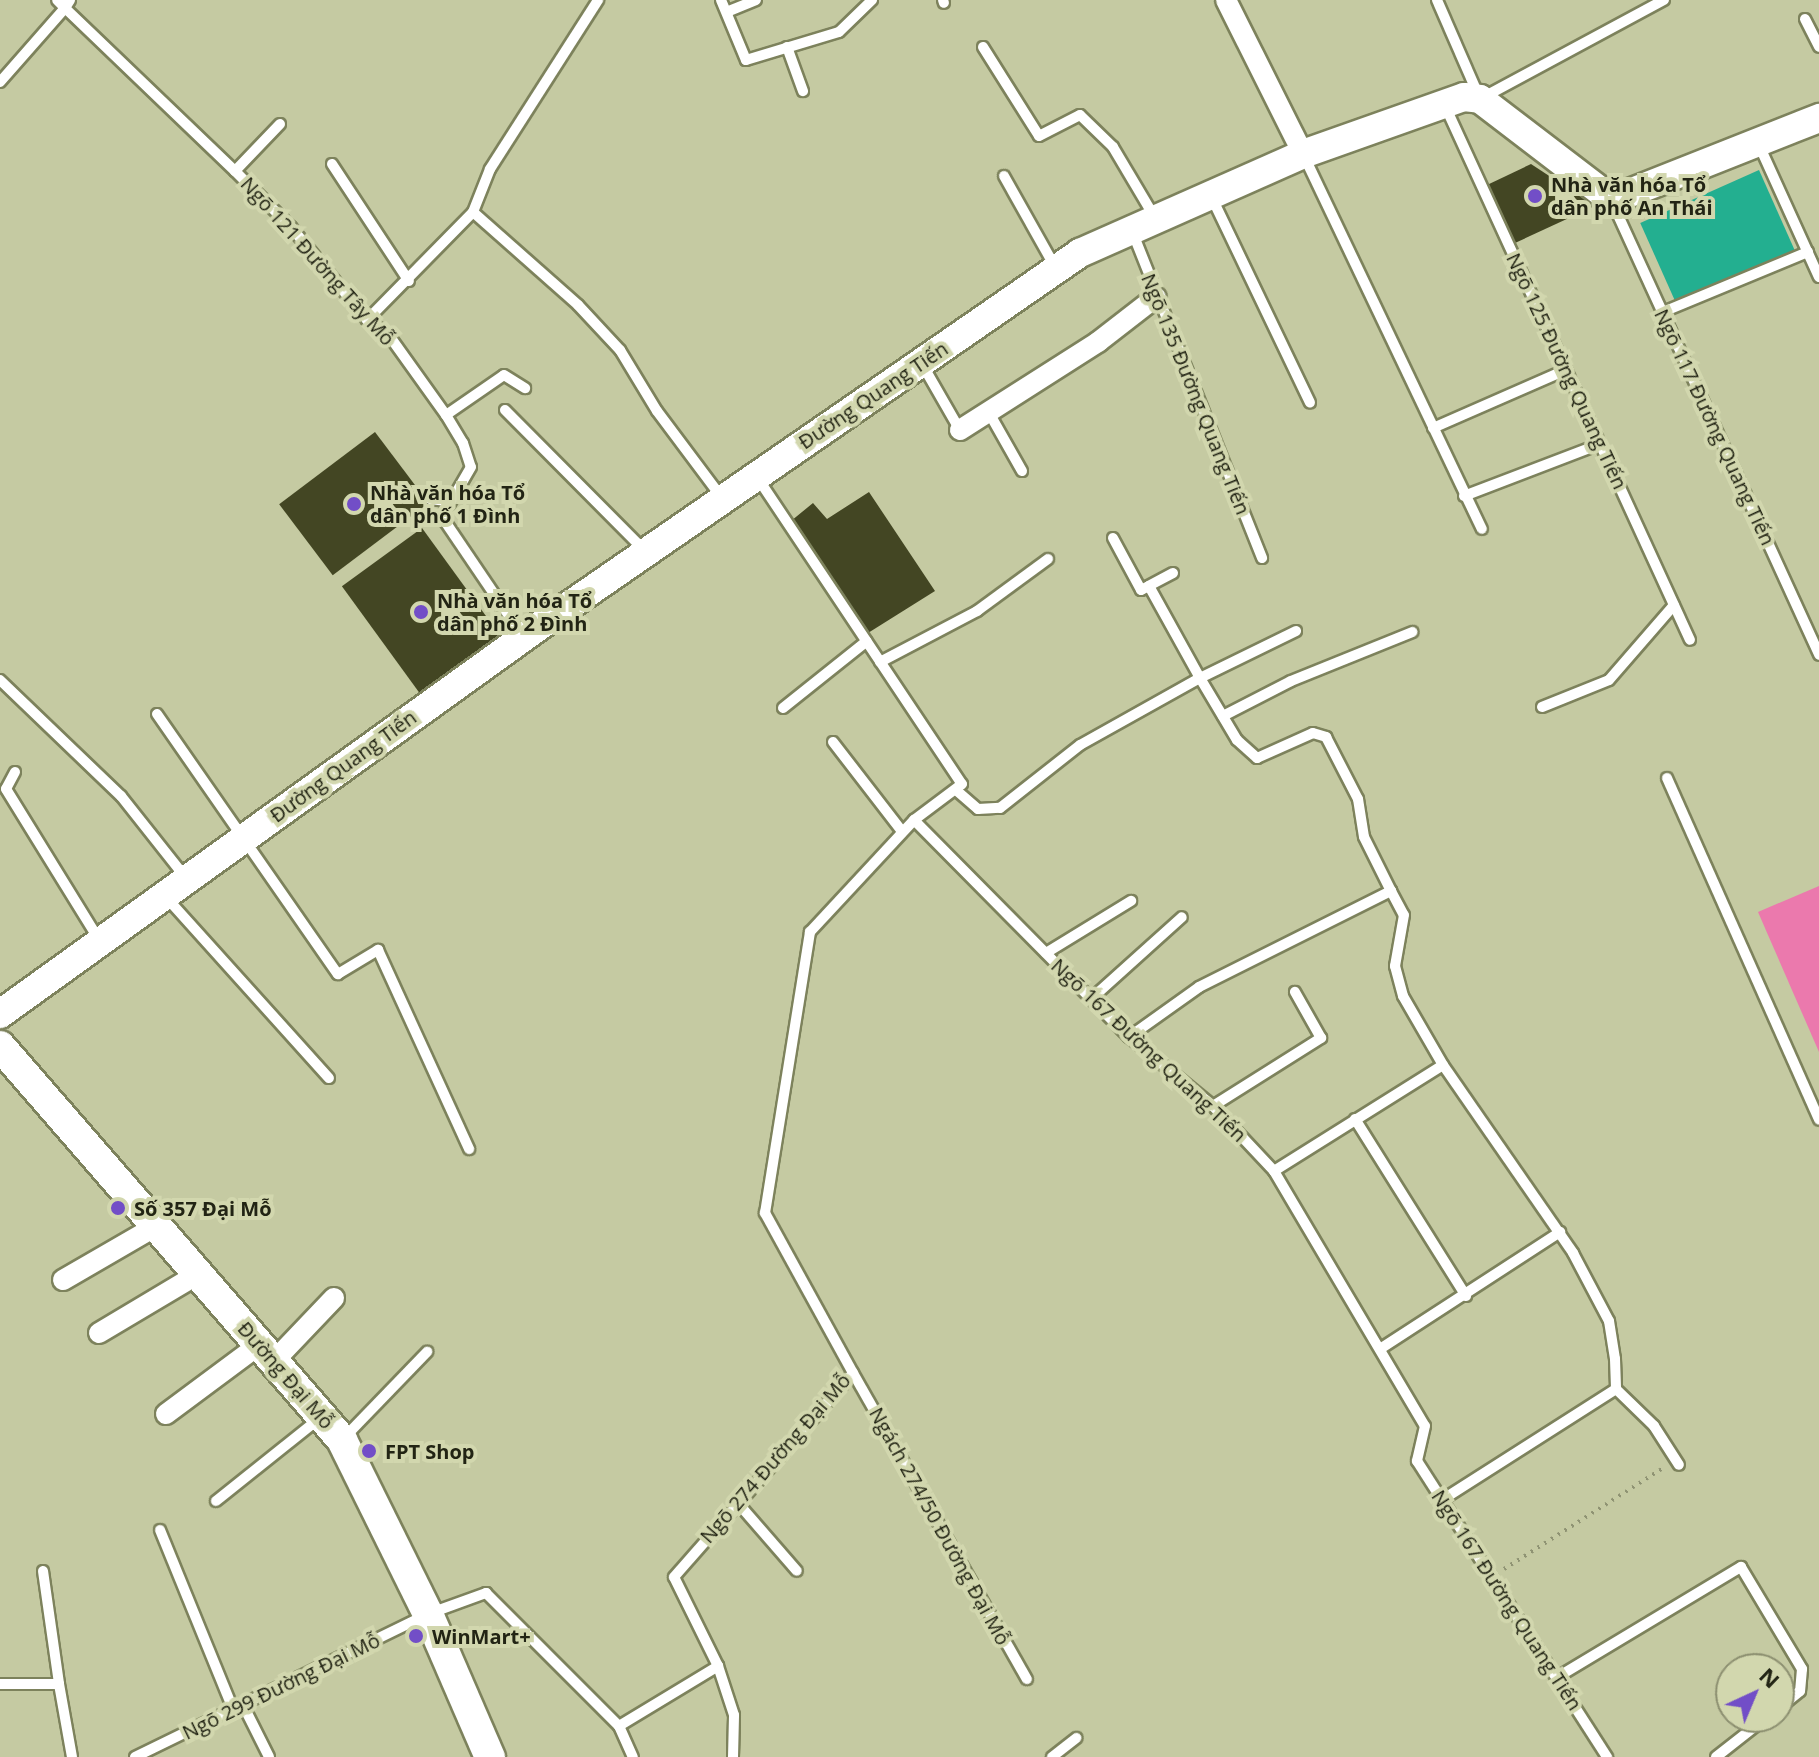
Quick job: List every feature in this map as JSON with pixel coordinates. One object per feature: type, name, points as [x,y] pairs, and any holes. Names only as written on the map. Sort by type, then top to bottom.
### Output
[{"type":"main road","name":"Đường Đại Mỗ","points":[[0,1046],[342,1440],[428,1614],[490,1757]]},
{"type":"street","points":[[1226,0],[1303,154]]},
{"type":"street","points":[[1480,99],[1612,200],[1756,140],[1819,118]]},
{"type":"street","name":"Đường Quang Tiến","points":[[0,1014],[458,678],[524,637],[1056,269],[1143,223],[1303,154],[1444,102],[1480,99]]},
{"type":"street","points":[[960,430],[1098,342],[1156,297]]},
{"type":"street","points":[[63,1280],[156,1226]]},
{"type":"street","points":[[99,1333],[198,1274]]},
{"type":"street","points":[[166,1414],[266,1353],[334,1298]]},
{"type":"lane","points":[[367,320],[409,281],[473,212],[490,169],[598,0]]},
{"type":"lane","points":[[721,0],[729,11],[746,60],[839,32],[872,0]]},
{"type":"lane","points":[[729,11],[756,0]]},
{"type":"lane","points":[[1437,0],[1480,99],[1664,0]]},
{"type":"lane","points":[[0,82],[64,3]]},
{"type":"lane","name":"Ngõ 121 Đường Tây Mỗ","points":[[64,3],[291,227],[367,320],[388,334],[446,415],[471,467],[462,487],[447,501]]},
{"type":"lane","points":[[1805,19],[1819,47]]},
{"type":"lane","points":[[787,47],[803,91]]},
{"type":"lane","name":"Ngõ 135 Đường Quang Tiến","points":[[983,47],[1039,136],[1080,115],[1113,147],[1143,223],[1156,297],[1262,558]]},
{"type":"lane","name":"Ngõ 125 Đường Quang Tiến","points":[[1444,102],[1690,640]]},
{"type":"lane","points":[[235,171],[280,124]]},
{"type":"lane","points":[[1756,140],[1819,277]]},
{"type":"lane","points":[[1303,154],[1482,529]]},
{"type":"lane","points":[[332,164],[409,281]]},
{"type":"lane","points":[[1004,176],[1056,269]]},
{"type":"lane","points":[[1210,194],[1310,403]]},
{"type":"lane","name":"Ngõ 117 Đường Quang Tiến","points":[[1612,200],[1819,655]]},
{"type":"lane","points":[[473,212],[578,305],[620,350],[664,421],[722,498]]},
{"type":"lane","points":[[1663,312],[1808,252]]},
{"type":"lane","points":[[921,362],[960,430]]},
{"type":"lane","points":[[1433,428],[1566,370]]},
{"type":"lane","points":[[446,415],[504,375],[525,388]]},
{"type":"lane","points":[[505,410],[646,551]]},
{"type":"lane","points":[[988,411],[1022,471]]},
{"type":"lane","points":[[1464,496],[1600,444]]},
{"type":"lane","points":[[756,476],[962,784],[914,820]]},
{"type":"lane","points":[[430,499],[447,501],[442,517],[452,537],[524,637]]},
{"type":"lane","points":[[1113,538],[1141,590],[1173,573]]},
{"type":"lane","points":[[880,662],[977,611],[1048,559]]},
{"type":"lane","points":[[1149,586],[1237,740],[1257,758],[1313,733],[1326,737],[1358,799],[1364,837],[1404,915],[1395,966],[1403,996],[1443,1065],[1560,1232],[1609,1321],[1616,1389],[1654,1426],[1679,1465]]},
{"type":"lane","points":[[1542,707],[1609,680],[1674,605]]},
{"type":"lane","points":[[956,790],[978,809],[1000,808],[1080,745],[1200,678],[1296,631]]},
{"type":"lane","points":[[1223,716],[1291,681],[1412,632]]},
{"type":"lane","points":[[783,708],[821,682],[867,641]]},
{"type":"lane","points":[[0,680],[121,796],[175,886],[329,1078]]},
{"type":"lane","points":[[157,714],[338,974],[378,950],[469,1149]]},
{"type":"lane","points":[[833,742],[901,830]]},
{"type":"lane","points":[[15,772],[6,789],[100,941]]},
{"type":"lane","points":[[1667,778],[1819,1120]]},
{"type":"lane","name":"Ngõ 274 Đường Đại Mỗ","points":[[733,1757],[734,1715],[718,1666],[674,1577],[853,1373],[765,1213],[810,932],[901,830],[914,820]]},
{"type":"lane","name":"Ngõ 167 Đường Quang Tiến","points":[[914,820],[1129,1037],[1213,1106],[1274,1171],[1425,1426],[1417,1461],[1607,1757]]},
{"type":"lane","points":[[1129,1037],[1199,987],[1391,891]]},
{"type":"lane","points":[[1046,953],[1131,901]]},
{"type":"lane","points":[[1091,999],[1182,917]]},
{"type":"lane","points":[[1213,1106],[1321,1038],[1295,992]]},
{"type":"lane","points":[[1274,1171],[1443,1065]]},
{"type":"lane","points":[[1355,1119],[1466,1296]]},
{"type":"lane","points":[[1380,1349],[1466,1296],[1560,1232]]},
{"type":"lane","points":[[342,1440],[427,1352]]},
{"type":"lane","name":"Ngách 274/50 Đường Đại Mỗ","points":[[853,1373],[1027,1679]]},
{"type":"lane","points":[[1442,1500],[1616,1389]]},
{"type":"lane","points":[[216,1501],[321,1417]]},
{"type":"lane","points":[[737,1502],[797,1571]]},
{"type":"lane","points":[[160,1530],[238,1707],[269,1757]]},
{"type":"lane","points":[[1556,1678],[1741,1567],[1792,1653]]},
{"type":"lane","points":[[43,1571],[72,1757]]},
{"type":"lane","name":"Ngõ 299 Đường Đại Mỗ","points":[[135,1757],[428,1614],[486,1593],[619,1726]]},
{"type":"lane","points":[[1795,1657],[1802,1669],[1800,1691],[1795,1695]]},
{"type":"lane","points":[[633,1757],[619,1726],[718,1666]]},
{"type":"lane","points":[[0,1684],[59,1684]]},
{"type":"lane","points":[[1716,1757],[1747,1733]]},
{"type":"lane","points":[[1052,1757],[1076,1738]]},
{"type":"path","points":[[1491,1577],[1665,1467]]},
{"type":"shaded area","points":[[1819,886],[1819,1052],[1758,912]]},
{"type":"water","points":[[1759,170],[1796,252],[1677,305],[1640,223]]},
{"type":"building","name":"Nhà văn hóa Tổ dân phố An Thái","points":[[1531,164],[1595,206],[1515,243],[1487,185]]},
{"type":"building","name":"Nhà văn hóa Tổ dân phố 1 Đình","points":[[375,432],[429,503],[333,575],[279,504]]},
{"type":"building","points":[[869,492],[935,591],[868,633],[791,521],[813,503],[827,519]]},
{"type":"building","name":"Nhà văn hóa Tổ dân phố 2 Đình","points":[[422,528],[503,639],[422,697],[342,586]]},
{"type":"place","name":"Nhà văn hóa Tổ dân phố An Thái","points":[[1535,196]]},
{"type":"place","name":"Nhà văn hóa Tổ dân phố 1 Đình","points":[[354,504]]},
{"type":"place","name":"Nhà văn hóa Tổ dân phố 2 Đình","points":[[421,612]]},
{"type":"place","name":"Số 357 Đại Mỗ","points":[[118,1208]]},
{"type":"place","name":"FPT Shop","points":[[369,1451]]},
{"type":"place","name":"WinMart+","points":[[416,1636]]}]
